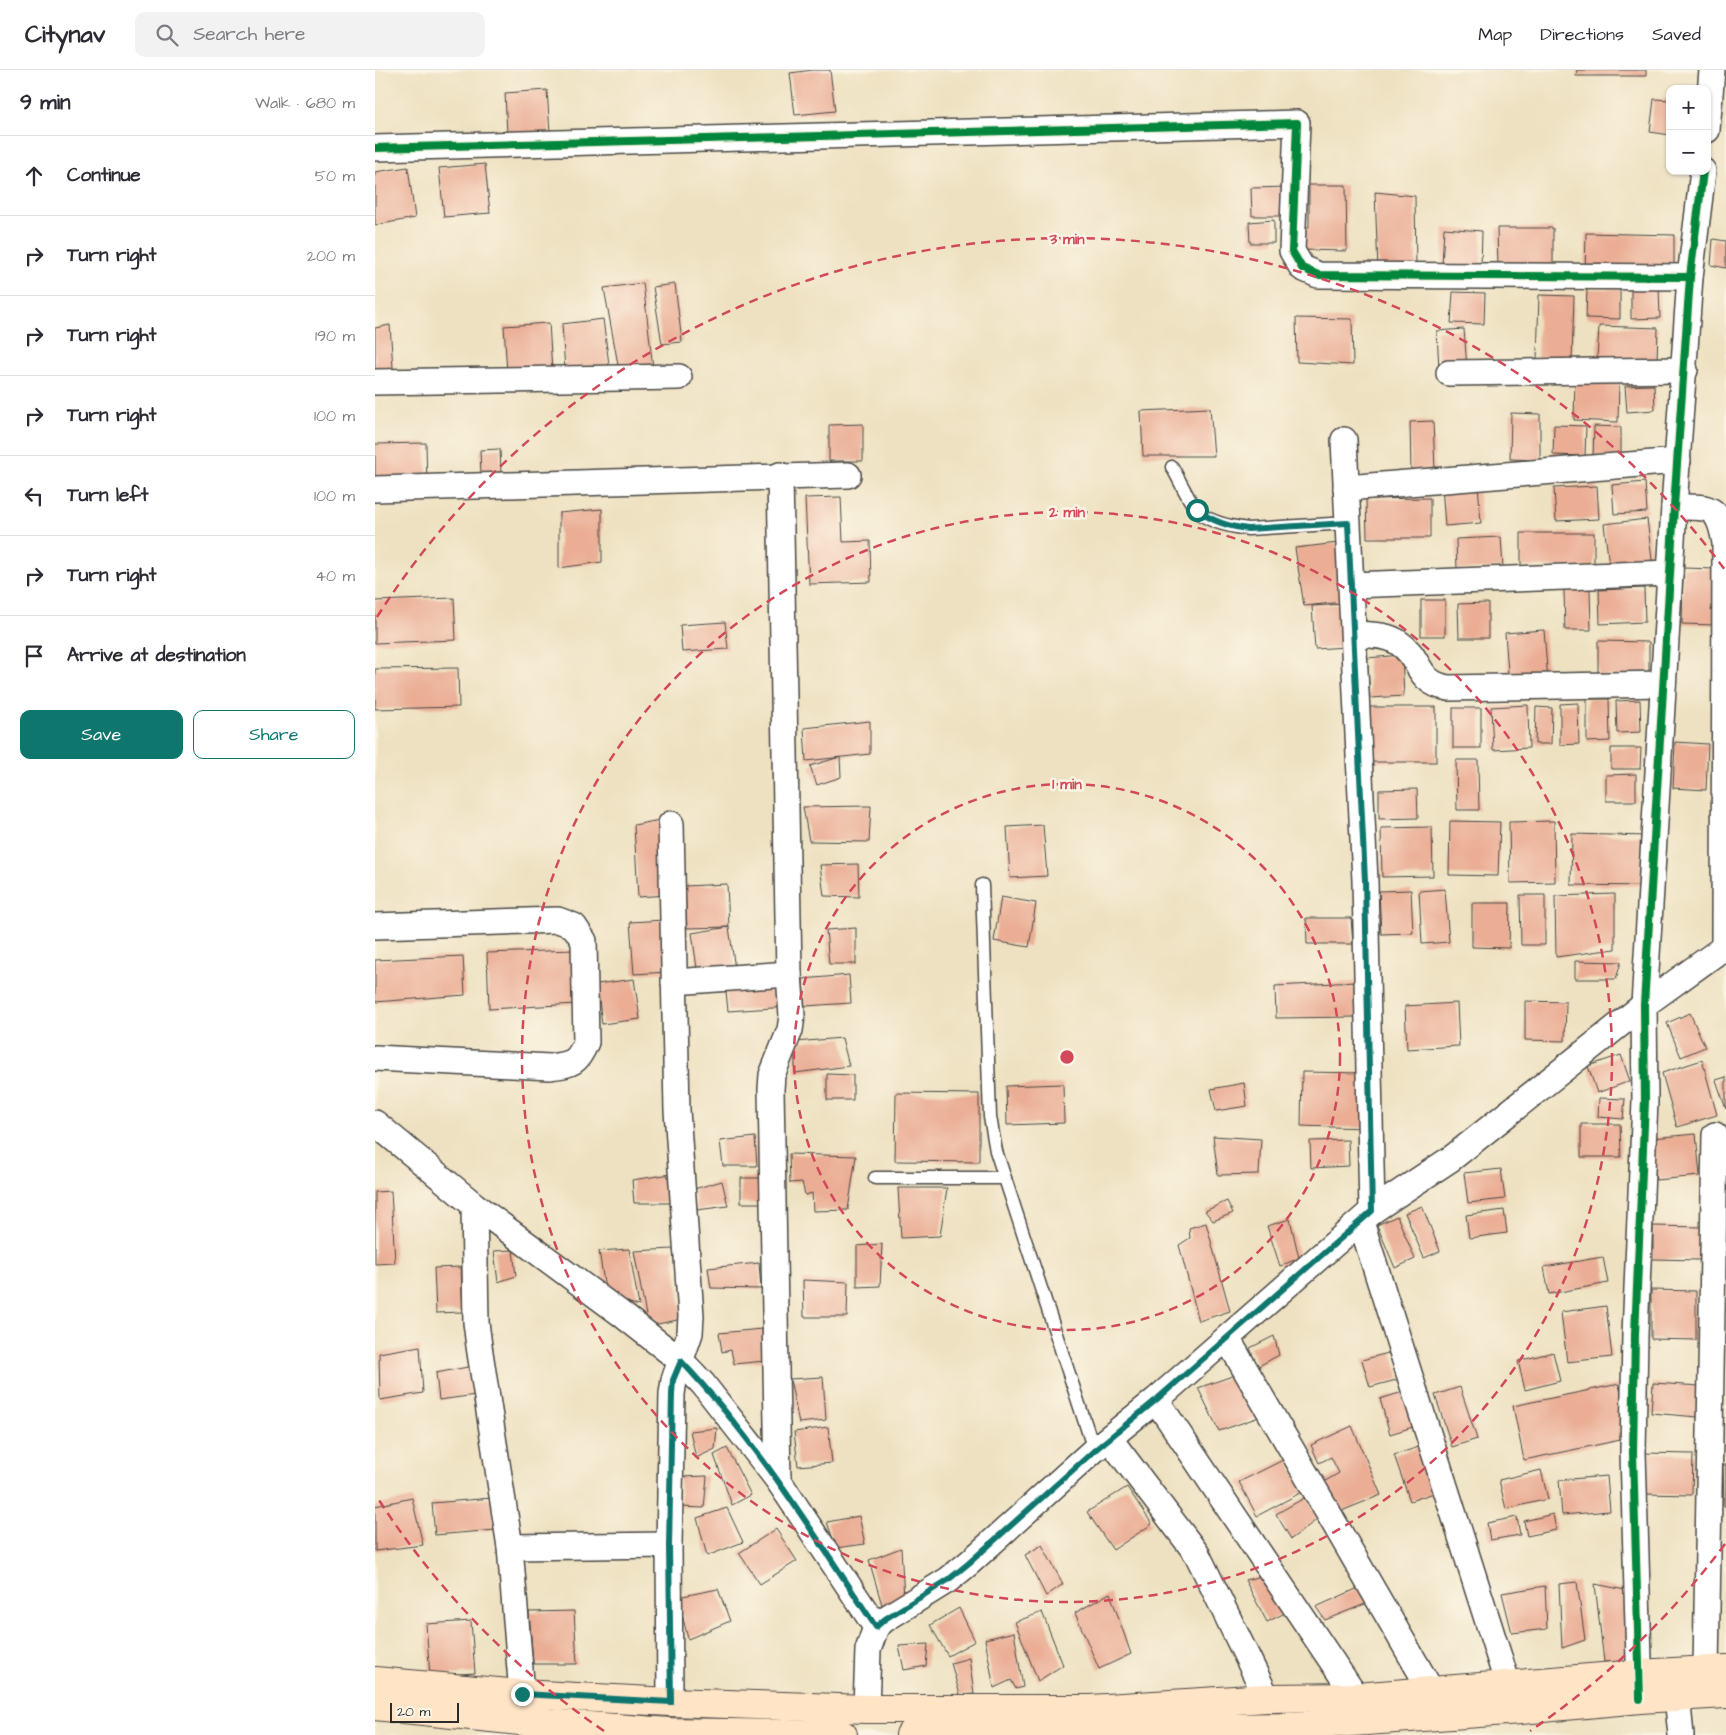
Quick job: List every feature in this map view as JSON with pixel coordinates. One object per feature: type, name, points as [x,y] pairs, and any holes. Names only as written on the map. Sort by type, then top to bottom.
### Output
[{"type":"main road","points":[[910,1735],[1090,1725],[1283,1726],[1521,1710],[1716,1669]]},
{"type":"main road","points":[[375,1681],[522,1694],[866,1710],[1090,1725],[1267,1698],[1356,1697],[1508,1685],[1640,1686],[1677,1696],[1726,1694]]},
{"type":"main road","points":[[375,1706],[589,1730],[843,1735]]},
{"type":"street","points":[[1711,85],[1712,70]]},
{"type":"street","points":[[375,148],[1297,123],[1292,251],[1302,268],[1318,275],[1690,277]]},
{"type":"street","points":[[1640,1686],[1633,1453],[1635,1324],[1645,1101],[1643,1005],[1690,277],[1703,175]]},
{"type":"street","points":[[1449,373],[1685,370]]},
{"type":"street","points":[[375,382],[679,377]]},
{"type":"street","points":[[1344,440],[1365,881],[1366,1216],[1508,1685]]},
{"type":"street","points":[[1346,488],[1678,461]]},
{"type":"street","points":[[375,489],[848,475]]},
{"type":"street","points":[[779,476],[789,974],[792,1016],[790,1030],[772,1075],[771,1089],[779,1480]]},
{"type":"street","points":[[866,1710],[868,1650],[876,1627],[885,1619],[948,1580],[1366,1216],[1452,1158],[1643,1005],[1725,947],[1725,543],[1718,515],[1710,509],[1674,507]]},
{"type":"street","points":[[1351,585],[1670,573]]},
{"type":"street","points":[[1353,634],[1383,637],[1398,642],[1407,650],[1426,678],[1435,686],[1448,688],[1663,684]]},
{"type":"street","points":[[671,824],[677,1110],[691,1316],[690,1333],[673,1380],[672,1394],[669,1546],[671,1702]]},
{"type":"street","points":[[375,926],[558,920],[575,926],[584,941],[586,1042],[580,1056],[568,1065],[550,1067],[375,1058]]},
{"type":"street","points":[[674,982],[789,974]]},
{"type":"street","points":[[375,1123],[474,1206],[620,1313],[681,1361],[703,1384],[779,1480],[876,1627]]},
{"type":"street","points":[[1715,1135],[1716,1669]]},
{"type":"street","points":[[474,1206],[476,1322],[510,1547],[522,1694]]},
{"type":"street","points":[[1227,1338],[1432,1692]]},
{"type":"street","points":[[1156,1400],[1356,1697]]},
{"type":"street","points":[[1102,1444],[1197,1554],[1267,1698]]},
{"type":"street","points":[[510,1547],[669,1546]]},
{"type":"street","points":[[1677,1696],[1681,1735]]},
{"type":"lane","points":[[1172,467],[1197,510],[1207,517],[1236,528],[1248,529],[1348,523]]},
{"type":"lane","points":[[982,885],[990,1118],[996,1151],[1102,1444]]},
{"type":"lane","points":[[875,1178],[1005,1178]]},
{"type":"building","points":[[830,70],[835,111],[795,115],[790,73]]},
{"type":"building","points":[[1577,70],[1646,70],[1646,76],[1576,76]]},
{"type":"building","points":[[547,90],[550,132],[507,134],[505,93]]},
{"type":"building","points":[[1654,99],[1666,100],[1666,134],[1650,132]]},
{"type":"building","points":[[485,164],[490,213],[444,217],[439,168]]},
{"type":"building","points":[[408,167],[415,218],[375,225],[375,172]]},
{"type":"building","points":[[1309,185],[1346,185],[1347,251],[1302,250],[1302,228],[1309,227]]},
{"type":"building","points":[[1290,187],[1289,216],[1252,216],[1251,188]]},
{"type":"building","points":[[1375,192],[1415,196],[1416,269],[1378,270]]},
{"type":"building","points":[[1274,220],[1274,243],[1250,243],[1249,222]]},
{"type":"building","points":[[1444,228],[1482,231],[1481,268],[1442,266]]},
{"type":"building","points":[[1497,228],[1553,228],[1553,265],[1498,265]]},
{"type":"building","points":[[1586,233],[1674,235],[1674,276],[1585,274]]},
{"type":"building","points":[[1713,239],[1726,241],[1726,268],[1711,265]]},
{"type":"building","points":[[643,283],[653,368],[619,370],[604,288]]},
{"type":"building","points":[[675,284],[682,342],[662,344],[653,287]]},
{"type":"building","points":[[1631,287],[1659,287],[1660,318],[1631,319]]},
{"type":"building","points":[[1587,289],[1620,289],[1620,319],[1586,318]]},
{"type":"building","points":[[1453,292],[1485,293],[1484,324],[1451,323]]},
{"type":"building","points":[[1539,295],[1574,296],[1572,361],[1537,360]]},
{"type":"building","points":[[1296,318],[1352,319],[1353,365],[1297,362]]},
{"type":"building","points":[[603,319],[610,372],[565,371],[562,324]]},
{"type":"building","points":[[549,323],[552,371],[507,373],[504,326]]},
{"type":"building","points":[[390,325],[393,368],[375,370],[375,328]]},
{"type":"building","points":[[1599,326],[1658,328],[1657,362],[1597,359]]},
{"type":"building","points":[[1464,329],[1467,368],[1439,370],[1437,331]]},
{"type":"building","points":[[1575,380],[1619,382],[1618,422],[1574,420]]},
{"type":"building","points":[[1654,385],[1655,410],[1627,412],[1625,386]]},
{"type":"building","points":[[1210,408],[1214,456],[1143,456],[1141,411]]},
{"type":"building","points":[[1511,413],[1540,414],[1540,460],[1510,459]]},
{"type":"building","points":[[1433,421],[1435,471],[1411,472],[1410,422]]},
{"type":"building","points":[[863,424],[863,461],[829,461],[829,425]]},
{"type":"building","points":[[1554,425],[1586,426],[1585,456],[1553,455]]},
{"type":"building","points":[[1594,426],[1621,427],[1621,457],[1593,457]]},
{"type":"building","points":[[426,443],[427,484],[375,485],[375,444]]},
{"type":"building","points":[[500,449],[501,475],[481,476],[480,450]]},
{"type":"building","points":[[1645,482],[1647,512],[1614,514],[1612,485]]},
{"type":"building","points":[[1478,484],[1481,523],[1445,526],[1442,486]]},
{"type":"building","points":[[1597,486],[1599,519],[1556,521],[1554,488]]},
{"type":"building","points":[[841,497],[843,542],[870,541],[871,582],[809,584],[805,498]]},
{"type":"building","points":[[1430,498],[1430,538],[1367,538],[1366,499]]},
{"type":"building","points":[[602,509],[602,562],[559,568],[559,513]]},
{"type":"building","points":[[1647,519],[1653,568],[1610,573],[1604,524]]},
{"type":"building","points":[[1521,533],[1594,533],[1594,567],[1521,567]]},
{"type":"building","points":[[1501,537],[1503,568],[1457,570],[1456,539]]},
{"type":"building","points":[[1338,543],[1343,602],[1304,606],[1295,548]]},
{"type":"building","points":[[1683,568],[1716,569],[1715,625],[1682,624]]},
{"type":"building","points":[[1644,588],[1645,622],[1600,624],[1599,590]]},
{"type":"building","points":[[1564,589],[1590,589],[1591,630],[1565,630]]},
{"type":"building","points":[[454,598],[456,640],[375,643],[375,601]]},
{"type":"building","points":[[1421,600],[1445,600],[1445,636],[1421,636]]},
{"type":"building","points":[[1488,603],[1488,638],[1459,638],[1458,604]]},
{"type":"building","points":[[1343,604],[1346,647],[1315,649],[1312,606]]},
{"type":"building","points":[[725,622],[728,649],[682,652],[680,625]]},
{"type":"building","points":[[1544,630],[1548,682],[1509,685],[1505,633]]},
{"type":"building","points":[[1598,641],[1649,642],[1649,677],[1598,676]]},
{"type":"building","points":[[1402,655],[1404,696],[1370,698],[1367,658]]},
{"type":"building","points":[[458,668],[459,707],[375,709],[375,669]]},
{"type":"building","points":[[1587,699],[1609,699],[1610,741],[1587,742]]},
{"type":"building","points":[[1640,700],[1641,732],[1617,733],[1616,701]]},
{"type":"building","points":[[1578,703],[1579,744],[1560,745],[1560,704]]},
{"type":"building","points":[[1528,705],[1529,748],[1493,750],[1491,707]]},
{"type":"building","points":[[1370,707],[1436,707],[1436,762],[1370,762]]},
{"type":"building","points":[[1536,707],[1552,708],[1551,744],[1535,744]]},
{"type":"building","points":[[1453,708],[1481,708],[1481,748],[1453,748]]},
{"type":"building","points":[[870,721],[870,754],[806,761],[804,728]]},
{"type":"building","points":[[1675,742],[1708,744],[1706,790],[1673,788]]},
{"type":"building","points":[[1611,748],[1641,748],[1640,769],[1611,769]]},
{"type":"building","points":[[840,757],[841,777],[817,785],[810,766]]},
{"type":"building","points":[[1456,760],[1478,760],[1479,810],[1457,810]]},
{"type":"building","points":[[1636,774],[1636,801],[1606,801],[1606,775]]},
{"type":"building","points":[[1417,789],[1418,818],[1379,819],[1379,790]]},
{"type":"building","points":[[871,806],[869,842],[809,841],[803,807]]},
{"type":"building","points":[[665,819],[667,895],[638,897],[634,825]]},
{"type":"building","points":[[1450,821],[1500,822],[1498,876],[1449,875]]},
{"type":"building","points":[[1554,821],[1555,882],[1510,883],[1509,822]]},
{"type":"building","points":[[1043,825],[1047,876],[1010,878],[1007,827]]},
{"type":"building","points":[[1432,827],[1433,876],[1382,877],[1381,828]]},
{"type":"building","points":[[1572,834],[1648,836],[1647,886],[1571,885]]},
{"type":"building","points":[[858,864],[859,897],[824,896],[820,865]]},
{"type":"building","points":[[727,884],[729,927],[687,928],[685,886]]},
{"type":"building","points":[[1445,889],[1449,942],[1422,944],[1419,891]]},
{"type":"building","points":[[1411,890],[1413,933],[1381,934],[1379,891]]},
{"type":"building","points":[[1615,894],[1615,949],[1556,957],[1555,896]]},
{"type":"building","points":[[1520,895],[1545,895],[1545,945],[1521,945]]},
{"type":"building","points":[[1001,897],[1036,903],[1029,947],[994,941]]},
{"type":"building","points":[[1472,903],[1510,903],[1509,948],[1472,947]]},
{"type":"building","points":[[1306,918],[1351,918],[1353,944],[1307,944]]},
{"type":"building","points":[[664,920],[668,972],[634,974],[630,922]]},
{"type":"building","points":[[729,927],[735,969],[698,975],[692,933]]},
{"type":"building","points":[[856,928],[856,964],[829,964],[826,930]]},
{"type":"building","points":[[574,950],[576,1004],[489,1009],[487,953]]},
{"type":"building","points":[[463,956],[465,995],[375,1002],[375,960]]},
{"type":"building","points":[[1575,961],[1621,962],[1616,979],[1575,979]]},
{"type":"building","points":[[849,975],[851,1003],[805,1006],[803,979]]},
{"type":"building","points":[[784,977],[787,1007],[728,1011],[725,982]]},
{"type":"building","points":[[634,979],[640,1019],[602,1024],[597,984]]},
{"type":"building","points":[[1356,982],[1357,1017],[1276,1018],[1275,986]]},
{"type":"building","points":[[1525,1001],[1566,1002],[1565,1041],[1525,1040]]},
{"type":"building","points":[[1457,1003],[1459,1046],[1407,1049],[1405,1006]]},
{"type":"building","points":[[1690,1013],[1705,1047],[1681,1057],[1667,1023]]},
{"type":"building","points":[[842,1038],[849,1066],[795,1073],[795,1042]]},
{"type":"building","points":[[1621,1055],[1630,1081],[1597,1093],[1588,1066]]},
{"type":"building","points":[[1702,1060],[1717,1115],[1677,1127],[1662,1073]]},
{"type":"building","points":[[1302,1072],[1365,1073],[1365,1128],[1301,1126]]},
{"type":"building","points":[[827,1074],[853,1075],[853,1100],[827,1100]]},
{"type":"building","points":[[1726,1077],[1726,1109],[1716,1080]]},
{"type":"building","points":[[1244,1083],[1247,1106],[1216,1111],[1211,1089]]},
{"type":"building","points":[[1063,1084],[1064,1123],[1007,1125],[1006,1086]]},
{"type":"building","points":[[896,1093],[979,1094],[979,1162],[895,1161]]},
{"type":"building","points":[[1599,1098],[1625,1099],[1623,1119],[1598,1117]]},
{"type":"building","points":[[1581,1124],[1620,1124],[1621,1157],[1581,1157]]},
{"type":"building","points":[[1696,1134],[1700,1176],[1656,1180],[1652,1138]]},
{"type":"building","points":[[1213,1136],[1261,1139],[1259,1174],[1218,1175]]},
{"type":"building","points":[[755,1137],[757,1166],[723,1166],[720,1141]]},
{"type":"building","points":[[1348,1140],[1349,1166],[1311,1168],[1310,1141]]},
{"type":"building","points":[[789,1154],[856,1156],[848,1210],[813,1211],[812,1193],[805,1195],[802,1182],[790,1183]]},
{"type":"building","points":[[1501,1169],[1505,1199],[1468,1203],[1464,1173]]},
{"type":"building","points":[[671,1174],[673,1203],[634,1203],[632,1180]]},
{"type":"building","points":[[741,1178],[769,1178],[769,1203],[741,1203]]},
{"type":"building","points":[[722,1181],[728,1206],[697,1210],[694,1189]]},
{"type":"building","points":[[898,1188],[947,1188],[940,1236],[901,1238]]},
{"type":"building","points":[[391,1191],[395,1263],[375,1264],[375,1192]]},
{"type":"building","points":[[1227,1201],[1233,1213],[1213,1221],[1205,1211]]},
{"type":"building","points":[[1422,1206],[1440,1251],[1424,1258],[1405,1213]]},
{"type":"building","points":[[1504,1210],[1507,1233],[1469,1238],[1466,1215]]},
{"type":"building","points":[[1397,1216],[1415,1259],[1395,1268],[1377,1225]]},
{"type":"building","points":[[1290,1219],[1299,1258],[1280,1266],[1267,1226]]},
{"type":"building","points":[[1206,1223],[1230,1311],[1199,1321],[1179,1245],[1190,1238],[1189,1228]]},
{"type":"building","points":[[1653,1226],[1701,1227],[1700,1260],[1653,1259]]},
{"type":"building","points":[[882,1244],[880,1286],[857,1287],[857,1246]]},
{"type":"building","points":[[629,1249],[639,1306],[606,1295],[599,1251]]},
{"type":"building","points":[[673,1249],[682,1319],[648,1326],[634,1251]]},
{"type":"building","points":[[513,1250],[516,1276],[498,1282],[494,1251]]},
{"type":"building","points":[[1603,1257],[1608,1283],[1549,1294],[1544,1267]]},
{"type":"building","points":[[759,1263],[761,1289],[711,1288],[708,1268]]},
{"type":"building","points":[[461,1267],[463,1312],[436,1313],[434,1268]]},
{"type":"building","points":[[803,1280],[848,1282],[847,1317],[804,1317]]},
{"type":"building","points":[[1651,1290],[1696,1291],[1696,1340],[1651,1339]]},
{"type":"building","points":[[1606,1306],[1612,1357],[1567,1362],[1561,1312]]},
{"type":"building","points":[[762,1329],[765,1361],[734,1364],[731,1350],[722,1352],[719,1333]]},
{"type":"building","points":[[1274,1336],[1279,1355],[1257,1367],[1250,1348]]},
{"type":"building","points":[[420,1346],[423,1393],[380,1400],[379,1353]]},
{"type":"building","points":[[1392,1352],[1400,1379],[1370,1387],[1362,1360]]},
{"type":"building","points":[[1553,1352],[1560,1381],[1525,1390],[1518,1361]]},
{"type":"building","points":[[473,1366],[476,1395],[439,1400],[436,1373]]},
{"type":"building","points":[[1238,1374],[1262,1416],[1219,1431],[1198,1388]]},
{"type":"building","points":[[823,1377],[826,1420],[799,1423],[790,1379]]},
{"type":"building","points":[[1653,1383],[1700,1386],[1698,1417],[1651,1413]]},
{"type":"building","points":[[1619,1384],[1630,1438],[1524,1460],[1513,1406]]},
{"type":"building","points":[[1460,1387],[1477,1439],[1452,1447],[1435,1395]]},
{"type":"building","points":[[1406,1391],[1416,1426],[1390,1434],[1380,1399]]},
{"type":"building","points":[[1352,1426],[1381,1495],[1339,1512],[1337,1500],[1329,1502],[1322,1483],[1339,1473],[1331,1457],[1319,1463],[1311,1445]]},
{"type":"building","points":[[828,1427],[832,1463],[798,1466],[794,1432]]},
{"type":"building","points":[[717,1428],[715,1449],[696,1458],[690,1431]]},
{"type":"building","points":[[1425,1445],[1440,1491],[1410,1501],[1394,1455]]},
{"type":"building","points":[[727,1448],[751,1495],[732,1505],[714,1455]]},
{"type":"building","points":[[1644,1453],[1693,1454],[1692,1495],[1644,1494]]},
{"type":"building","points":[[1287,1458],[1304,1491],[1257,1516],[1239,1482]]},
{"type":"building","points":[[1723,1465],[1726,1465],[1726,1506],[1724,1506]]},
{"type":"building","points":[[1541,1470],[1548,1499],[1506,1509],[1499,1480]]},
{"type":"building","points":[[707,1476],[704,1508],[681,1507],[679,1477]]},
{"type":"building","points":[[1607,1476],[1610,1511],[1562,1515],[1559,1480]]},
{"type":"building","points":[[1127,1487],[1152,1524],[1113,1550],[1087,1512]]},
{"type":"building","points":[[1306,1497],[1319,1518],[1291,1539],[1276,1514]]},
{"type":"building","points":[[412,1498],[423,1545],[375,1551],[375,1506]]},
{"type":"building","points":[[492,1498],[495,1530],[435,1535],[432,1503]]},
{"type":"building","points":[[727,1508],[743,1542],[707,1556],[697,1518]]},
{"type":"building","points":[[1553,1514],[1556,1530],[1527,1536],[1524,1521]]},
{"type":"building","points":[[859,1516],[865,1544],[836,1548],[827,1522]]},
{"type":"building","points":[[1517,1517],[1520,1535],[1490,1540],[1487,1523]]},
{"type":"building","points":[[776,1529],[797,1561],[760,1584],[739,1553]]},
{"type":"building","points":[[1042,1545],[1063,1584],[1046,1596],[1025,1555]]},
{"type":"building","points":[[901,1548],[904,1598],[882,1605],[869,1560]]},
{"type":"building","points":[[1266,1575],[1289,1611],[1267,1622],[1245,1580]]},
{"type":"building","points":[[1577,1582],[1585,1640],[1562,1648],[1559,1584]]},
{"type":"building","points":[[1595,1584],[1625,1590],[1630,1661],[1604,1662]]},
{"type":"building","points":[[1363,1586],[1370,1602],[1325,1620],[1316,1607]]},
{"type":"building","points":[[1545,1586],[1547,1629],[1512,1633],[1502,1593]]},
{"type":"building","points":[[718,1589],[730,1621],[688,1639],[678,1597]]},
{"type":"building","points":[[1110,1593],[1131,1654],[1099,1669],[1075,1613]]},
{"type":"building","points":[[959,1608],[975,1641],[948,1656],[930,1625]]},
{"type":"building","points":[[574,1611],[577,1664],[533,1664],[529,1612]]},
{"type":"building","points":[[1042,1612],[1063,1665],[1038,1681],[1015,1622]]},
{"type":"building","points":[[471,1621],[475,1673],[430,1676],[426,1624]]},
{"type":"building","points":[[1014,1632],[1023,1687],[1016,1689],[1011,1680],[994,1688],[985,1639]]},
{"type":"building","points":[[928,1644],[926,1666],[904,1670],[899,1646]]},
{"type":"building","points":[[969,1658],[974,1694],[960,1695],[951,1663]]},
{"type":"cycle path","points":[[375,148],[1297,123],[1292,251],[1302,268],[1318,275],[1690,277]]},
{"type":"cycle path","points":[[1640,1699],[1633,1453],[1635,1334],[1645,1101],[1644,1005],[1690,277],[1703,175]]},
{"type":"route","points":[[522,1694],[671,1702],[669,1546],[672,1394],[673,1380],[681,1361],[703,1384],[779,1480],[876,1627],[885,1619],[948,1580],[969,1563],[1095,1450],[1156,1400],[1372,1211],[1365,881],[1348,523],[1248,529],[1236,528],[1207,517],[1197,510]]}]
